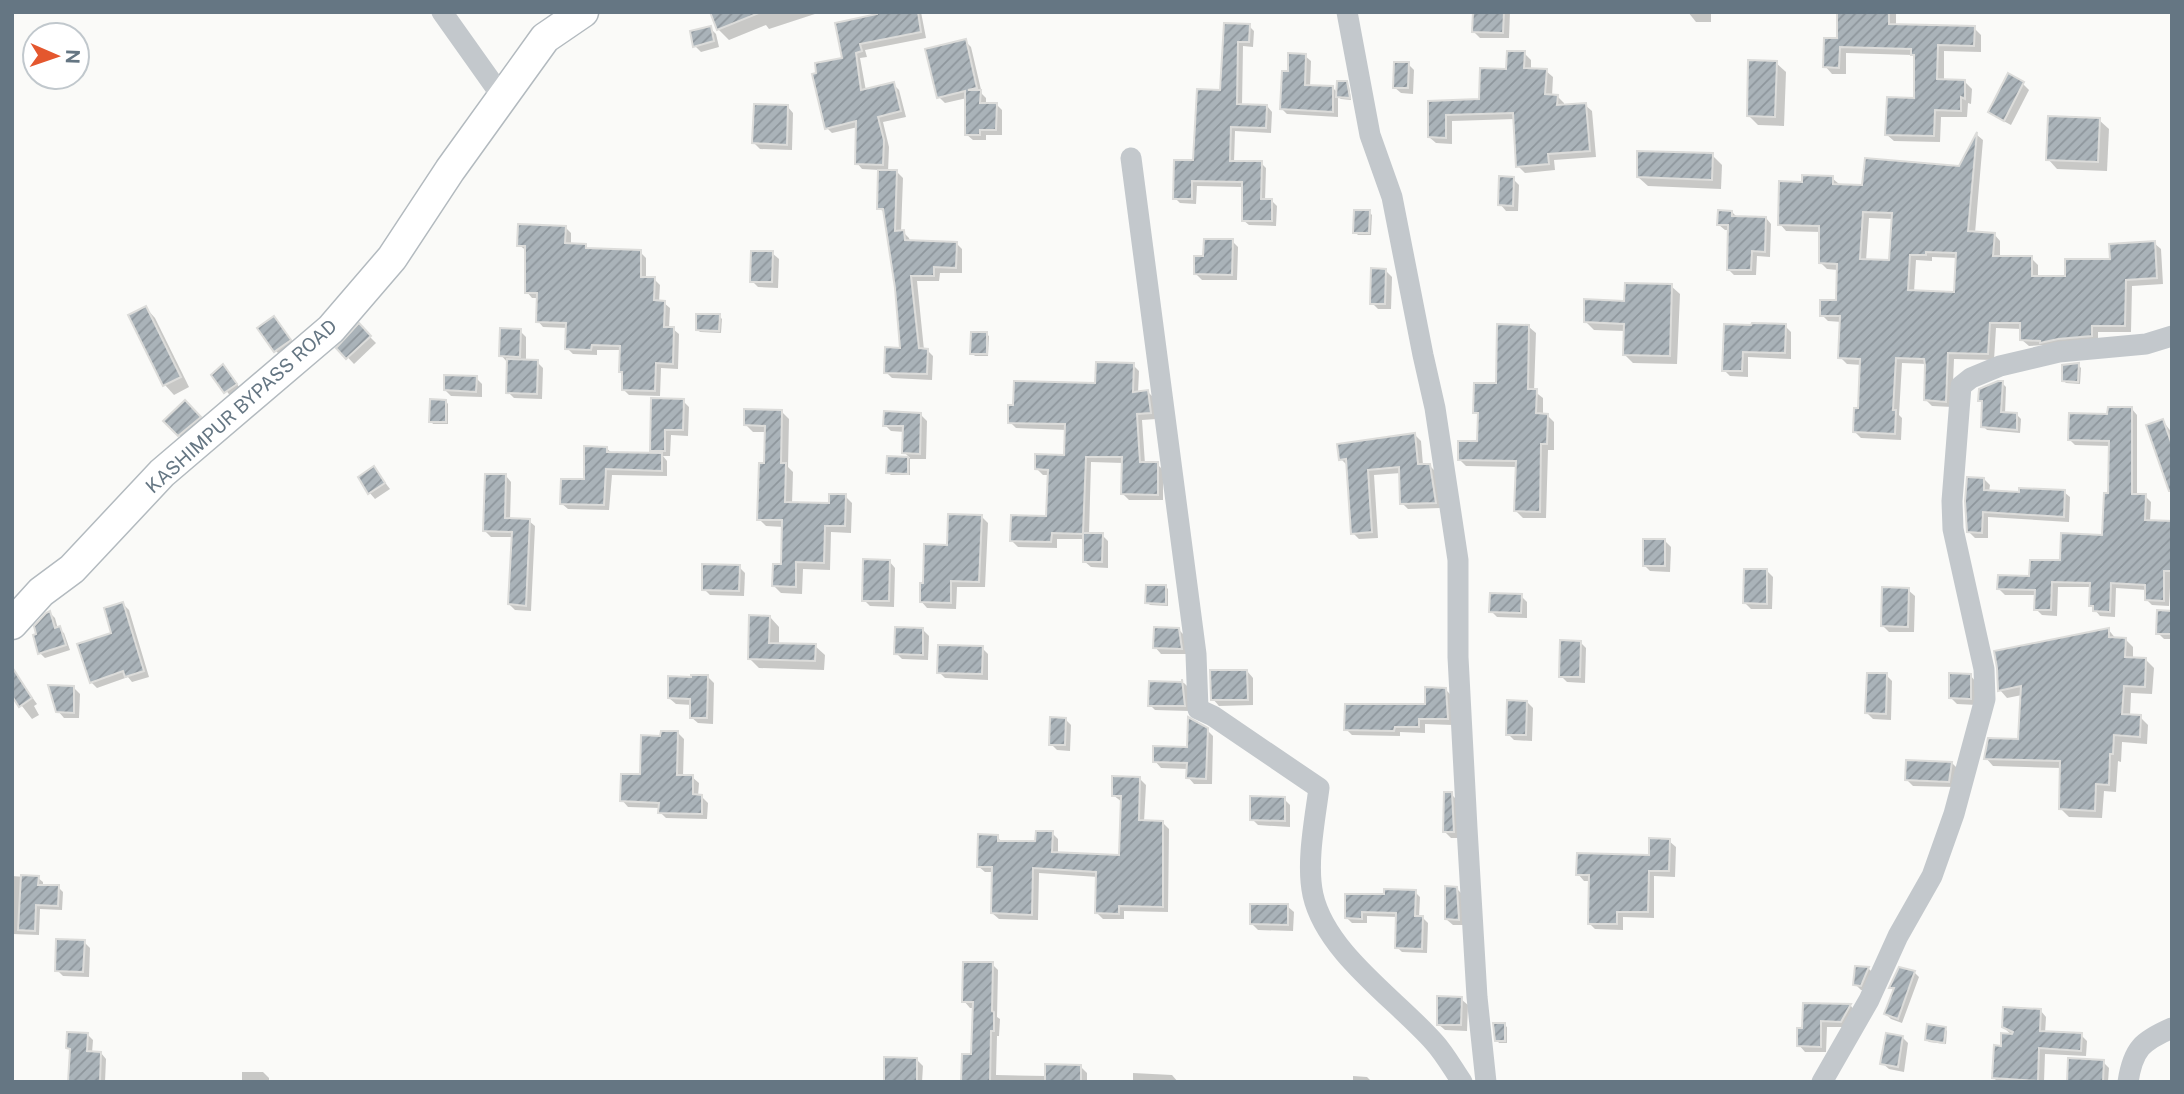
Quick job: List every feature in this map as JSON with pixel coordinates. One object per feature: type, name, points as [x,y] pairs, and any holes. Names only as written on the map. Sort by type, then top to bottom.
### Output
[{"type":"main road","name":"KASHIMPUR BYPASS ROAD","points":[[12,624],[41,592],[72,569],[162,473],[331,329],[392,258],[450,170],[545,38],[583,12]]},
{"type":"street","points":[[442,12],[503,98]]},
{"type":"street","points":[[1348,12],[1370,135],[1392,197],[1436,408],[1458,560],[1458,657],[1467,828],[1477,997],[1486,1082]]},
{"type":"street","points":[[1131,158],[1196,654],[1198,709],[1213,716],[1319,788],[1311,853],[1313,894],[1321,916],[1341,949],[1436,1044],[1462,1082]]},
{"type":"street","points":[[1822,1082],[1869,1000],[1898,936],[1932,876],[1954,814],[1985,699],[1984,668],[1953,529],[1952,501],[1961,386],[1971,378],[2000,366],[2059,352],[2146,344],[2172,336]]},
{"type":"street","points":[[2128,1082],[2135,1052],[2148,1040],[2172,1028]]},
{"type":"building","points":[[710,12],[758,12],[759,13],[717,30]]},
{"type":"building","points":[[877,12],[918,12],[921,32],[860,44],[862,51],[856,53],[861,90],[894,82],[901,111],[878,117],[884,140],[883,165],[855,164],[856,121],[825,129],[812,74],[816,73],[815,63],[842,58],[835,23]]},
{"type":"building","points":[[1473,12],[1504,12],[1503,33],[1472,32]]},
{"type":"building","points":[[1837,12],[1889,12],[1889,24],[1975,26],[1974,46],[1938,45],[1937,79],[1965,80],[1965,99],[1961,97],[1961,111],[1935,110],[1934,136],[1885,135],[1887,97],[1914,98],[1914,55],[1911,55],[1911,49],[1840,47],[1839,68],[1823,67],[1824,38],[1837,38]]},
{"type":"building","points":[[1224,23],[1250,24],[1249,42],[1238,42],[1237,104],[1267,105],[1266,128],[1231,127],[1230,161],[1262,161],[1261,199],[1272,199],[1272,221],[1242,221],[1242,182],[1192,181],[1192,199],[1173,199],[1174,160],[1193,160],[1197,89],[1220,90]]},
{"type":"building","points":[[711,26],[714,41],[693,47],[690,31]]},
{"type":"building","points":[[966,39],[977,88],[968,90],[981,90],[980,103],[997,103],[996,130],[980,130],[980,135],[965,135],[965,91],[937,98],[925,49]]},
{"type":"building","points":[[1507,51],[1525,51],[1524,68],[1547,69],[1545,94],[1558,95],[1557,105],[1586,103],[1590,151],[1548,154],[1549,164],[1516,167],[1513,113],[1446,115],[1446,138],[1428,137],[1428,101],[1479,99],[1480,68],[1506,69]]},
{"type":"building","points":[[1288,53],[1306,54],[1305,85],[1333,86],[1333,112],[1280,109],[1282,71],[1288,71]]},
{"type":"building","points":[[1748,60],[1777,61],[1775,117],[1747,116]]},
{"type":"building","points":[[1394,62],[1409,62],[1408,88],[1393,88]]},
{"type":"building","points":[[2008,73],[2024,82],[2004,121],[1988,112]]},
{"type":"building","points":[[1337,81],[1347,81],[1350,98],[1336,97]]},
{"type":"building","points":[[754,104],[788,105],[787,145],[752,143]]},
{"type":"building","points":[[2048,116],[2100,118],[2098,162],[2046,160]]},
{"type":"building","points":[[1977,132],[1968,231],[1995,233],[1993,256],[2032,256],[2032,276],[2065,276],[2065,259],[2110,259],[2109,244],[2155,241],[2157,278],[2126,280],[2125,326],[2092,326],[2092,336],[2040,343],[2020,340],[2020,323],[1990,323],[1988,354],[1948,353],[1946,402],[1924,400],[1924,359],[1896,358],[1893,410],[1896,410],[1895,434],[1853,432],[1854,408],[1858,408],[1860,359],[1838,358],[1840,316],[1820,316],[1820,300],[1836,300],[1837,264],[1819,263],[1819,226],[1778,225],[1779,181],[1802,182],[1802,175],[1833,176],[1833,184],[1862,185],[1865,158],[1959,166]],"holes":[[[1863,212],[1892,213],[1889,260],[1860,259]],[[1926,252],[1956,253],[1954,292],[1908,290],[1910,255],[1926,255]]]},
{"type":"building","points":[[1637,151],[1713,153],[1712,180],[1637,177]]},
{"type":"building","points":[[878,170],[897,170],[895,231],[904,230],[905,240],[957,242],[956,268],[934,267],[934,276],[911,276],[919,348],[928,349],[927,374],[884,373],[885,347],[900,348],[895,288],[883,209],[877,209]]},
{"type":"building","points":[[1499,176],[1514,177],[1513,206],[1498,205]]},
{"type":"building","points":[[1354,210],[1370,210],[1369,233],[1353,233]]},
{"type":"building","points":[[1718,210],[1732,211],[1732,216],[1766,217],[1765,252],[1752,251],[1751,270],[1727,270],[1728,225],[1717,225]]},
{"type":"building","points":[[518,224],[566,226],[565,243],[586,244],[586,248],[641,250],[641,277],[655,277],[654,300],[665,301],[664,327],[674,327],[673,364],[656,363],[655,391],[622,390],[622,372],[619,372],[620,346],[592,345],[591,350],[565,349],[566,323],[536,322],[537,293],[525,293],[525,246],[517,246]]},
{"type":"building","points":[[1204,239],[1233,239],[1232,275],[1194,274],[1194,256],[1203,256]]},
{"type":"building","points":[[751,251],[773,251],[772,282],[750,282]]},
{"type":"building","points":[[1371,268],[1386,269],[1385,304],[1370,304]]},
{"type":"building","points":[[1625,283],[1672,284],[1670,356],[1623,355],[1624,324],[1584,322],[1584,299],[1624,301]]},
{"type":"building","points":[[146,306],[181,377],[163,386],[128,315]]},
{"type":"building","points":[[696,314],[720,314],[719,331],[696,330]]},
{"type":"building","points":[[274,316],[291,340],[274,352],[257,328]]},
{"type":"building","points":[[359,323],[371,336],[346,359],[336,348]]},
{"type":"building","points":[[1497,324],[1529,325],[1528,389],[1537,389],[1536,413],[1548,414],[1547,444],[1541,444],[1540,512],[1514,511],[1516,461],[1458,460],[1458,441],[1477,441],[1478,413],[1473,413],[1474,383],[1496,383]]},
{"type":"building","points":[[1724,324],[1786,324],[1785,353],[1743,352],[1742,371],[1722,371]]},
{"type":"building","points":[[500,328],[521,329],[520,357],[499,356]]},
{"type":"building","points":[[971,332],[987,332],[987,354],[970,354]]},
{"type":"building","points":[[507,359],[538,360],[537,394],[506,393]]},
{"type":"building","points":[[1096,362],[1134,363],[1133,392],[1148,390],[1151,413],[1137,414],[1140,462],[1158,462],[1158,495],[1121,494],[1122,457],[1086,457],[1083,533],[1103,533],[1102,562],[1083,562],[1083,534],[1052,533],[1051,542],[1010,541],[1011,515],[1046,516],[1048,470],[1035,469],[1035,454],[1064,455],[1065,424],[1008,423],[1008,405],[1013,405],[1014,381],[1095,383]]},
{"type":"building","points":[[2079,363],[2078,382],[2062,381],[2062,365]]},
{"type":"building","points":[[223,364],[237,384],[224,393],[211,375]]},
{"type":"building","points":[[444,375],[477,376],[476,392],[444,390]]},
{"type":"building","points":[[2003,381],[2001,412],[2017,413],[2017,430],[1981,427],[1982,401],[1978,401],[1979,389]]},
{"type":"building","points":[[651,398],[684,399],[683,430],[665,430],[665,451],[650,451]]},
{"type":"building","points":[[430,399],[446,400],[446,422],[429,422]]},
{"type":"building","points":[[185,400],[201,417],[178,436],[163,421]]},
{"type":"building","points":[[2108,407],[2132,407],[2132,494],[2146,494],[2145,520],[2172,521],[2172,571],[2164,571],[2164,601],[2145,600],[2145,585],[2111,583],[2110,612],[2093,611],[2093,606],[2089,606],[2090,583],[2052,582],[2051,610],[2034,610],[2035,590],[1997,589],[1998,575],[2029,576],[2030,560],[2060,560],[2061,533],[2102,535],[2104,493],[2108,493],[2109,441],[2068,440],[2069,413],[2107,414]]},
{"type":"building","points":[[744,409],[782,410],[781,463],[786,463],[785,502],[829,503],[829,494],[846,494],[845,526],[825,526],[824,563],[796,562],[796,587],[772,586],[773,564],[781,564],[782,520],[757,520],[759,463],[764,463],[765,426],[744,425]]},
{"type":"building","points":[[884,411],[921,413],[920,454],[902,453],[903,426],[883,426]]},
{"type":"building","points":[[2163,419],[2172,445],[2172,491],[2169,491],[2146,425]]},
{"type":"building","points":[[1415,433],[1418,464],[1430,464],[1436,503],[1400,504],[1399,467],[1368,470],[1372,532],[1351,534],[1346,459],[1339,460],[1337,444]]},
{"type":"building","points":[[584,446],[607,447],[607,452],[662,453],[662,471],[606,469],[604,505],[560,504],[561,479],[584,479]]},
{"type":"building","points":[[887,456],[908,457],[908,474],[886,473]]},
{"type":"building","points":[[374,466],[385,483],[368,494],[358,477]]},
{"type":"building","points":[[485,474],[506,474],[505,518],[530,519],[526,606],[508,604],[512,532],[483,531]]},
{"type":"building","points":[[1967,477],[1984,478],[1984,490],[2065,490],[2064,517],[1983,512],[1982,533],[1967,532]]},
{"type":"building","points":[[948,514],[982,515],[979,582],[951,581],[951,603],[920,602],[924,544],[947,545]]},
{"type":"building","points":[[1643,539],[1665,539],[1665,566],[1643,566]]},
{"type":"building","points":[[863,559],[890,560],[889,601],[862,601]]},
{"type":"building","points":[[702,564],[740,565],[739,591],[702,590]]},
{"type":"building","points":[[1744,569],[1767,569],[1767,604],[1743,603]]},
{"type":"building","points":[[1146,585],[1166,585],[1166,604],[1145,603]]},
{"type":"building","points":[[1882,587],[1909,588],[1908,627],[1881,626]]},
{"type":"building","points":[[1490,593],[1522,594],[1521,613],[1489,612]]},
{"type":"building","points":[[123,602],[144,671],[125,677],[123,671],[90,683],[77,644],[111,633],[104,608]]},
{"type":"building","points":[[2157,610],[2172,611],[2172,634],[2156,634]]},
{"type":"building","points":[[50,611],[55,628],[60,626],[66,645],[38,654],[33,635],[36,634],[34,626]]},
{"type":"building","points":[[749,615],[770,616],[769,643],[816,644],[815,661],[748,659]]},
{"type":"building","points":[[895,627],[923,628],[923,655],[894,654]]},
{"type":"building","points":[[1154,627],[1179,628],[1182,649],[1153,648]]},
{"type":"building","points":[[2109,628],[2109,637],[2126,638],[2125,657],[2146,658],[2145,687],[2124,686],[2122,714],[2141,715],[2140,737],[2114,735],[2109,785],[2096,784],[2095,811],[2059,809],[2060,761],[1984,759],[1988,738],[2018,739],[2021,686],[1998,691],[1994,651]]},
{"type":"building","points":[[1560,640],[1581,641],[1580,677],[1559,677]]},
{"type":"building","points":[[938,645],[983,646],[982,674],[937,673]]},
{"type":"building","points":[[12,667],[32,698],[19,707],[12,696]]},
{"type":"building","points":[[1210,670],[1247,670],[1248,700],[1211,700]]},
{"type":"building","points":[[1867,673],[1887,673],[1886,714],[1865,713]]},
{"type":"building","points":[[1949,673],[1971,674],[1971,699],[1949,698]]},
{"type":"building","points":[[708,675],[707,718],[690,718],[690,699],[668,698],[668,676]]},
{"type":"building","points":[[1182,679],[1185,706],[1148,706],[1149,681],[1182,682]]},
{"type":"building","points":[[48,685],[74,686],[74,713],[56,712]]},
{"type":"building","points":[[1425,687],[1446,688],[1448,719],[1419,719],[1419,727],[1395,727],[1394,731],[1344,730],[1345,704],[1425,704]]},
{"type":"building","points":[[1507,700],[1527,701],[1526,735],[1506,735]]},
{"type":"building","points":[[1050,717],[1066,718],[1065,745],[1049,745]]},
{"type":"building","points":[[1188,717],[1208,728],[1206,779],[1186,778],[1187,763],[1153,762],[1153,746],[1187,747]]},
{"type":"building","points":[[661,731],[678,731],[677,775],[693,775],[693,794],[702,795],[702,814],[658,813],[659,803],[620,801],[621,774],[640,774],[641,735],[660,736]]},
{"type":"building","points":[[1906,760],[1952,762],[1949,782],[1905,780]]},
{"type":"building","points":[[1112,776],[1140,777],[1139,820],[1163,821],[1163,907],[1119,906],[1119,914],[1095,913],[1096,872],[1033,868],[1032,915],[991,913],[992,867],[977,867],[978,834],[998,835],[998,841],[1035,841],[1036,831],[1053,831],[1052,852],[1119,855],[1121,796],[1112,796]]},
{"type":"building","points":[[1444,792],[1452,792],[1454,832],[1443,832]]},
{"type":"building","points":[[1250,796],[1285,797],[1285,821],[1250,820]]},
{"type":"building","points":[[1649,838],[1670,839],[1669,871],[1649,871],[1648,912],[1617,912],[1617,924],[1588,924],[1589,875],[1576,875],[1577,853],[1649,855]]},
{"type":"building","points":[[21,875],[39,876],[38,885],[59,885],[58,906],[36,905],[35,931],[18,930]]},
{"type":"building","points":[[1445,886],[1457,887],[1459,920],[1445,919]]},
{"type":"building","points":[[1384,889],[1416,890],[1415,916],[1423,916],[1422,949],[1395,948],[1396,913],[1362,912],[1362,919],[1345,918],[1345,894],[1384,894]]},
{"type":"building","points":[[1250,904],[1288,904],[1288,925],[1250,924]]},
{"type":"building","points":[[56,939],[85,940],[83,972],[55,971]]},
{"type":"building","points":[[963,962],[993,962],[994,1031],[991,1031],[990,1082],[961,1082],[962,1054],[971,1054],[973,1002],[962,1002]]},
{"type":"building","points":[[1855,966],[1869,967],[1861,986],[1853,985]]},
{"type":"building","points":[[1899,967],[1915,971],[1898,1019],[1884,1014],[1894,988],[1889,988]]},
{"type":"building","points":[[1437,996],[1462,997],[1461,1025],[1437,1025]]},
{"type":"building","points":[[1803,1003],[1851,1004],[1841,1022],[1821,1021],[1821,1047],[1797,1046],[1797,1028],[1802,1028]]},
{"type":"building","points":[[2003,1007],[2041,1009],[2040,1031],[2082,1033],[2081,1051],[2039,1048],[2038,1081],[1992,1078],[1994,1045],[2001,1046],[2001,1033],[2013,1032],[2002,1027]]},
{"type":"building","points":[[1493,1023],[1505,1023],[1505,1041],[1495,1041]]},
{"type":"building","points":[[1927,1024],[1946,1027],[1944,1043],[1925,1040]]},
{"type":"building","points":[[67,1032],[88,1033],[87,1051],[101,1052],[100,1082],[68,1082],[70,1049],[66,1048]]},
{"type":"building","points":[[1886,1033],[1903,1036],[1898,1067],[1880,1064]]},
{"type":"building","points":[[884,1057],[917,1058],[917,1082],[884,1082]]},
{"type":"building","points":[[2068,1058],[2104,1060],[2103,1082],[2067,1082]]},
{"type":"building","points":[[1045,1064],[1081,1065],[1081,1082],[1045,1082]]}]
